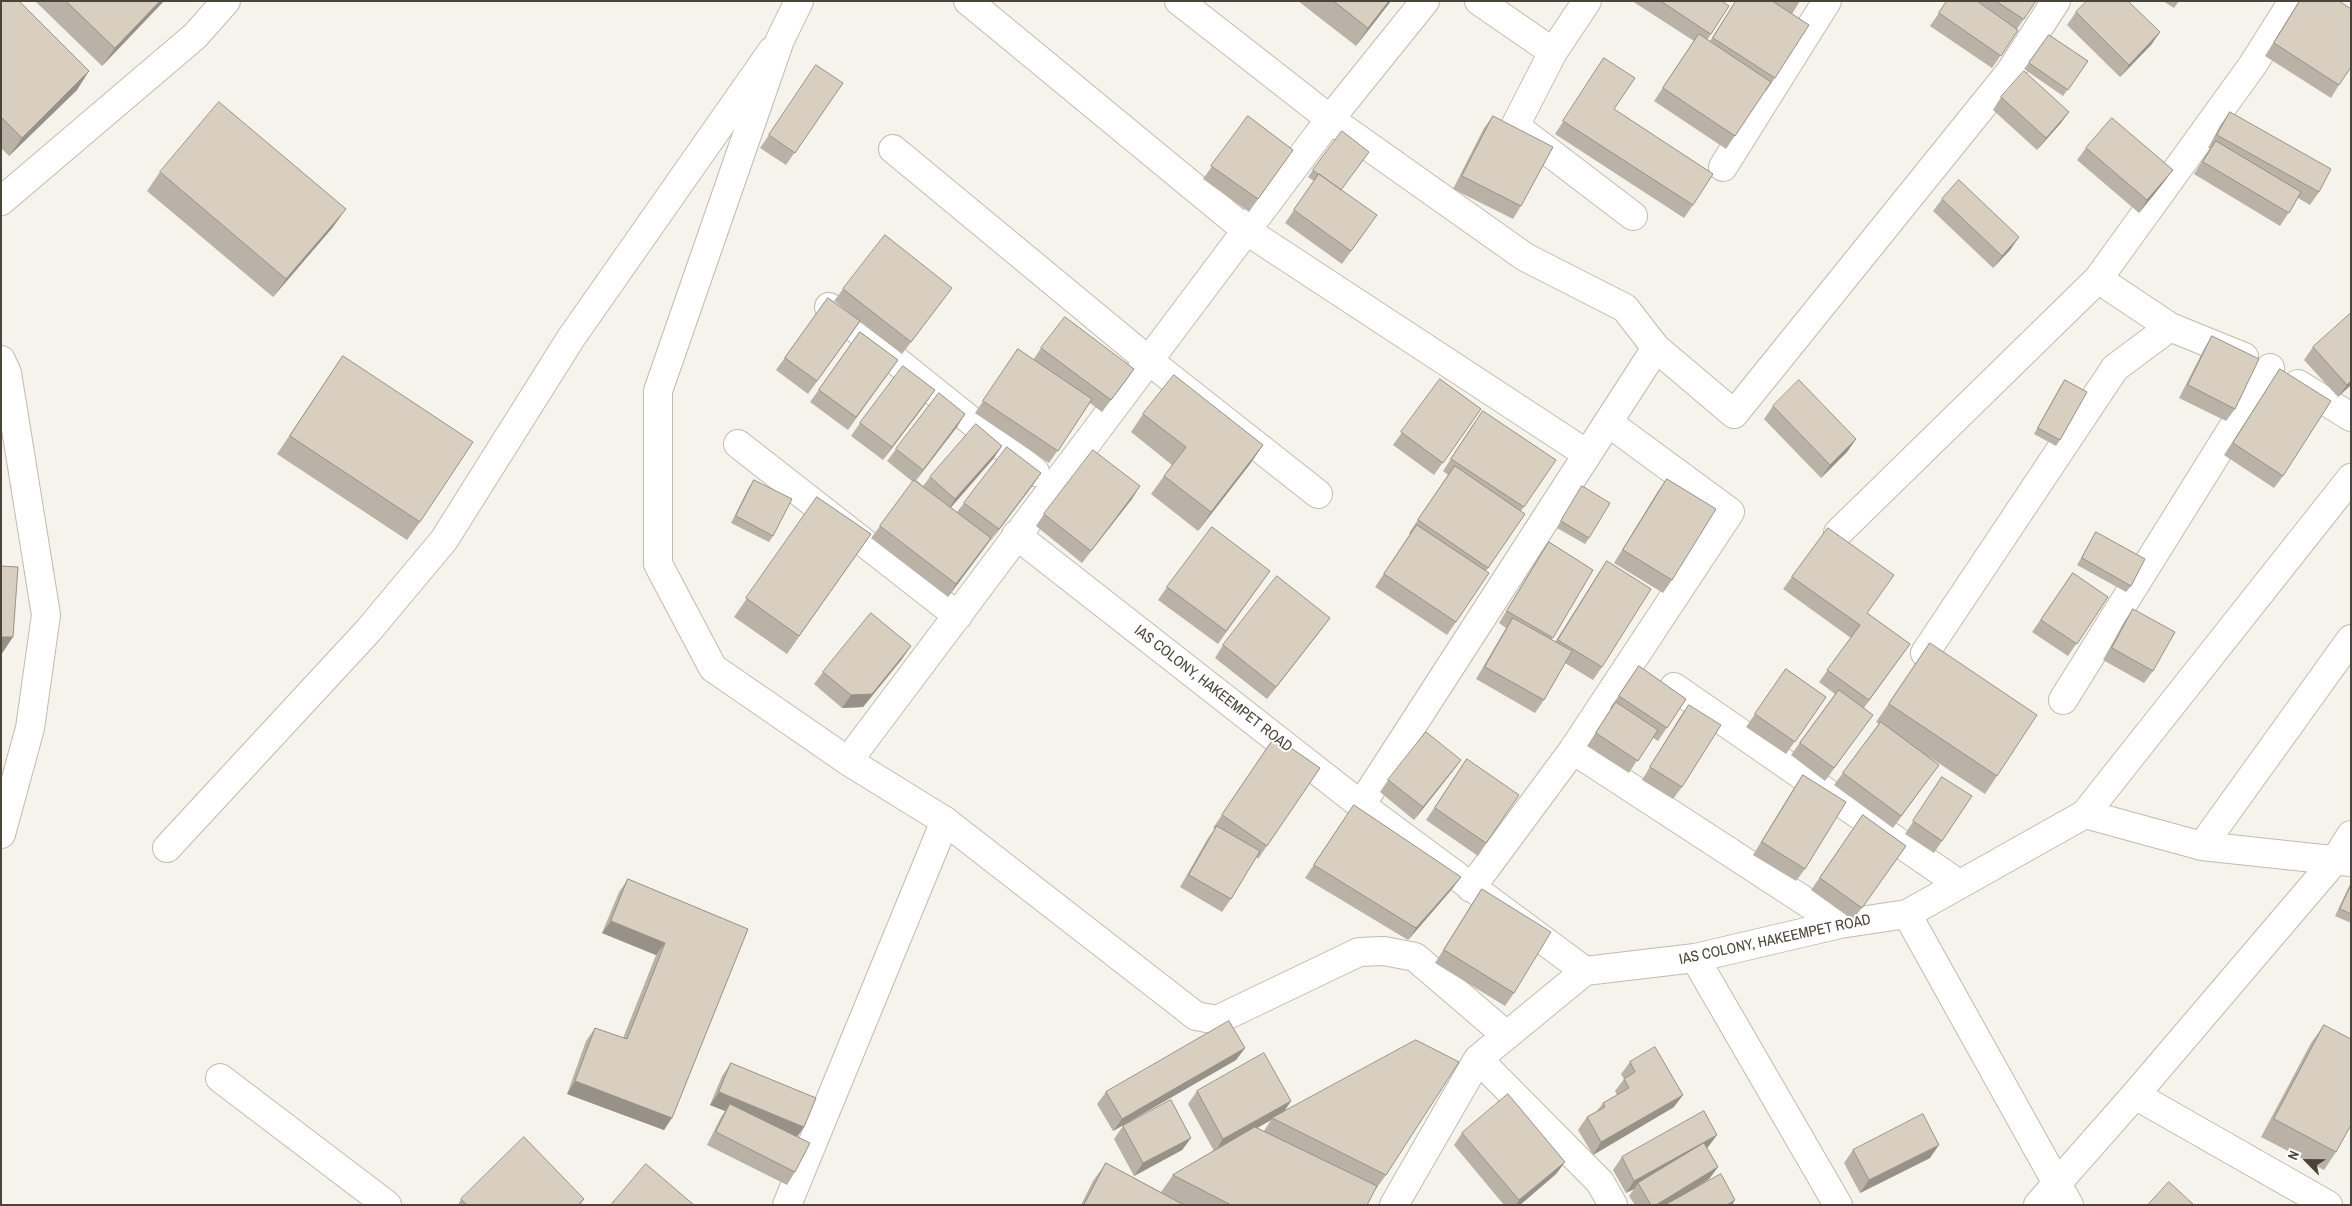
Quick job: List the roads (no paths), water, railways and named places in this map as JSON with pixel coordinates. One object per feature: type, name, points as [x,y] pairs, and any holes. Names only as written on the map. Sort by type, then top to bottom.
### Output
[{"type":"street","points":[[1,201],[194,36],[226,1]]},
{"type":"street","points":[[799,1],[780,40],[658,391],[658,564],[713,668],[848,760],[945,821],[1196,1016],[1217,1020],[1358,952],[1384,951],[1415,957],[1506,1035]]},
{"type":"street","points":[[968,1],[1247,231],[1587,454]]},
{"type":"street","points":[[1179,1],[1330,119],[1525,257],[1624,308],[1656,348],[1734,414],[2010,72],[2056,1]]},
{"type":"street","points":[[848,760],[1330,119],[1425,1]]},
{"type":"street","points":[[1479,1],[1553,52]]},
{"type":"street","points":[[1587,1],[1553,52],[1515,126],[1633,216]]},
{"type":"street","points":[[1723,167],[1827,1]]},
{"type":"street","points":[[1838,533],[2098,279],[2252,66],[2293,1]]},
{"type":"street","points":[[167,848],[368,632],[444,540],[571,338],[780,40]]},
{"type":"street","points":[[893,149],[1148,360],[1318,494]]},
{"type":"street","points":[[2098,279],[2170,327],[2270,368],[2350,413]]},
{"type":"street","points":[[829,307],[1053,487]]},
{"type":"street","points":[[1925,653],[2115,368],[2170,327]]},
{"type":"street","points":[[1361,805],[1656,348]]},
{"type":"street","points":[[1,360],[7,373],[46,615],[30,728],[1,834]]},
{"type":"street","points":[[2063,700],[2270,368]]},
{"type":"street","points":[[1471,888],[1573,750],[1730,512],[1609,423]]},
{"type":"street","points":[[738,444],[958,616]]},
{"type":"street","points":[[2344,860],[2202,846],[2085,814],[2351,478]]},
{"type":"street","name":"IAS COLONY, HAKEEMPET ROAD","points":[[1016,536],[1361,805],[1585,971],[1695,958],[1840,924],[1907,914],[2085,814]]},
{"type":"street","points":[[2202,846],[2351,639]]},
{"type":"street","points":[[1674,687],[1960,884]]},
{"type":"street","points":[[1573,750],[1840,924]]},
{"type":"street","points":[[787,1205],[945,821]]},
{"type":"street","points":[[2038,1205],[2063,1194],[2136,1094],[2344,860],[2351,835]]},
{"type":"street","points":[[1907,914],[2063,1194]]},
{"type":"street","points":[[1695,958],[1838,1205]]},
{"type":"street","points":[[1394,1205],[1478,1059],[1585,971]]},
{"type":"street","points":[[1478,1059],[1600,1182],[1613,1205]]},
{"type":"street","points":[[220,1078],[387,1205]]},
{"type":"street","points":[[2136,1094],[2328,1205]]}]
